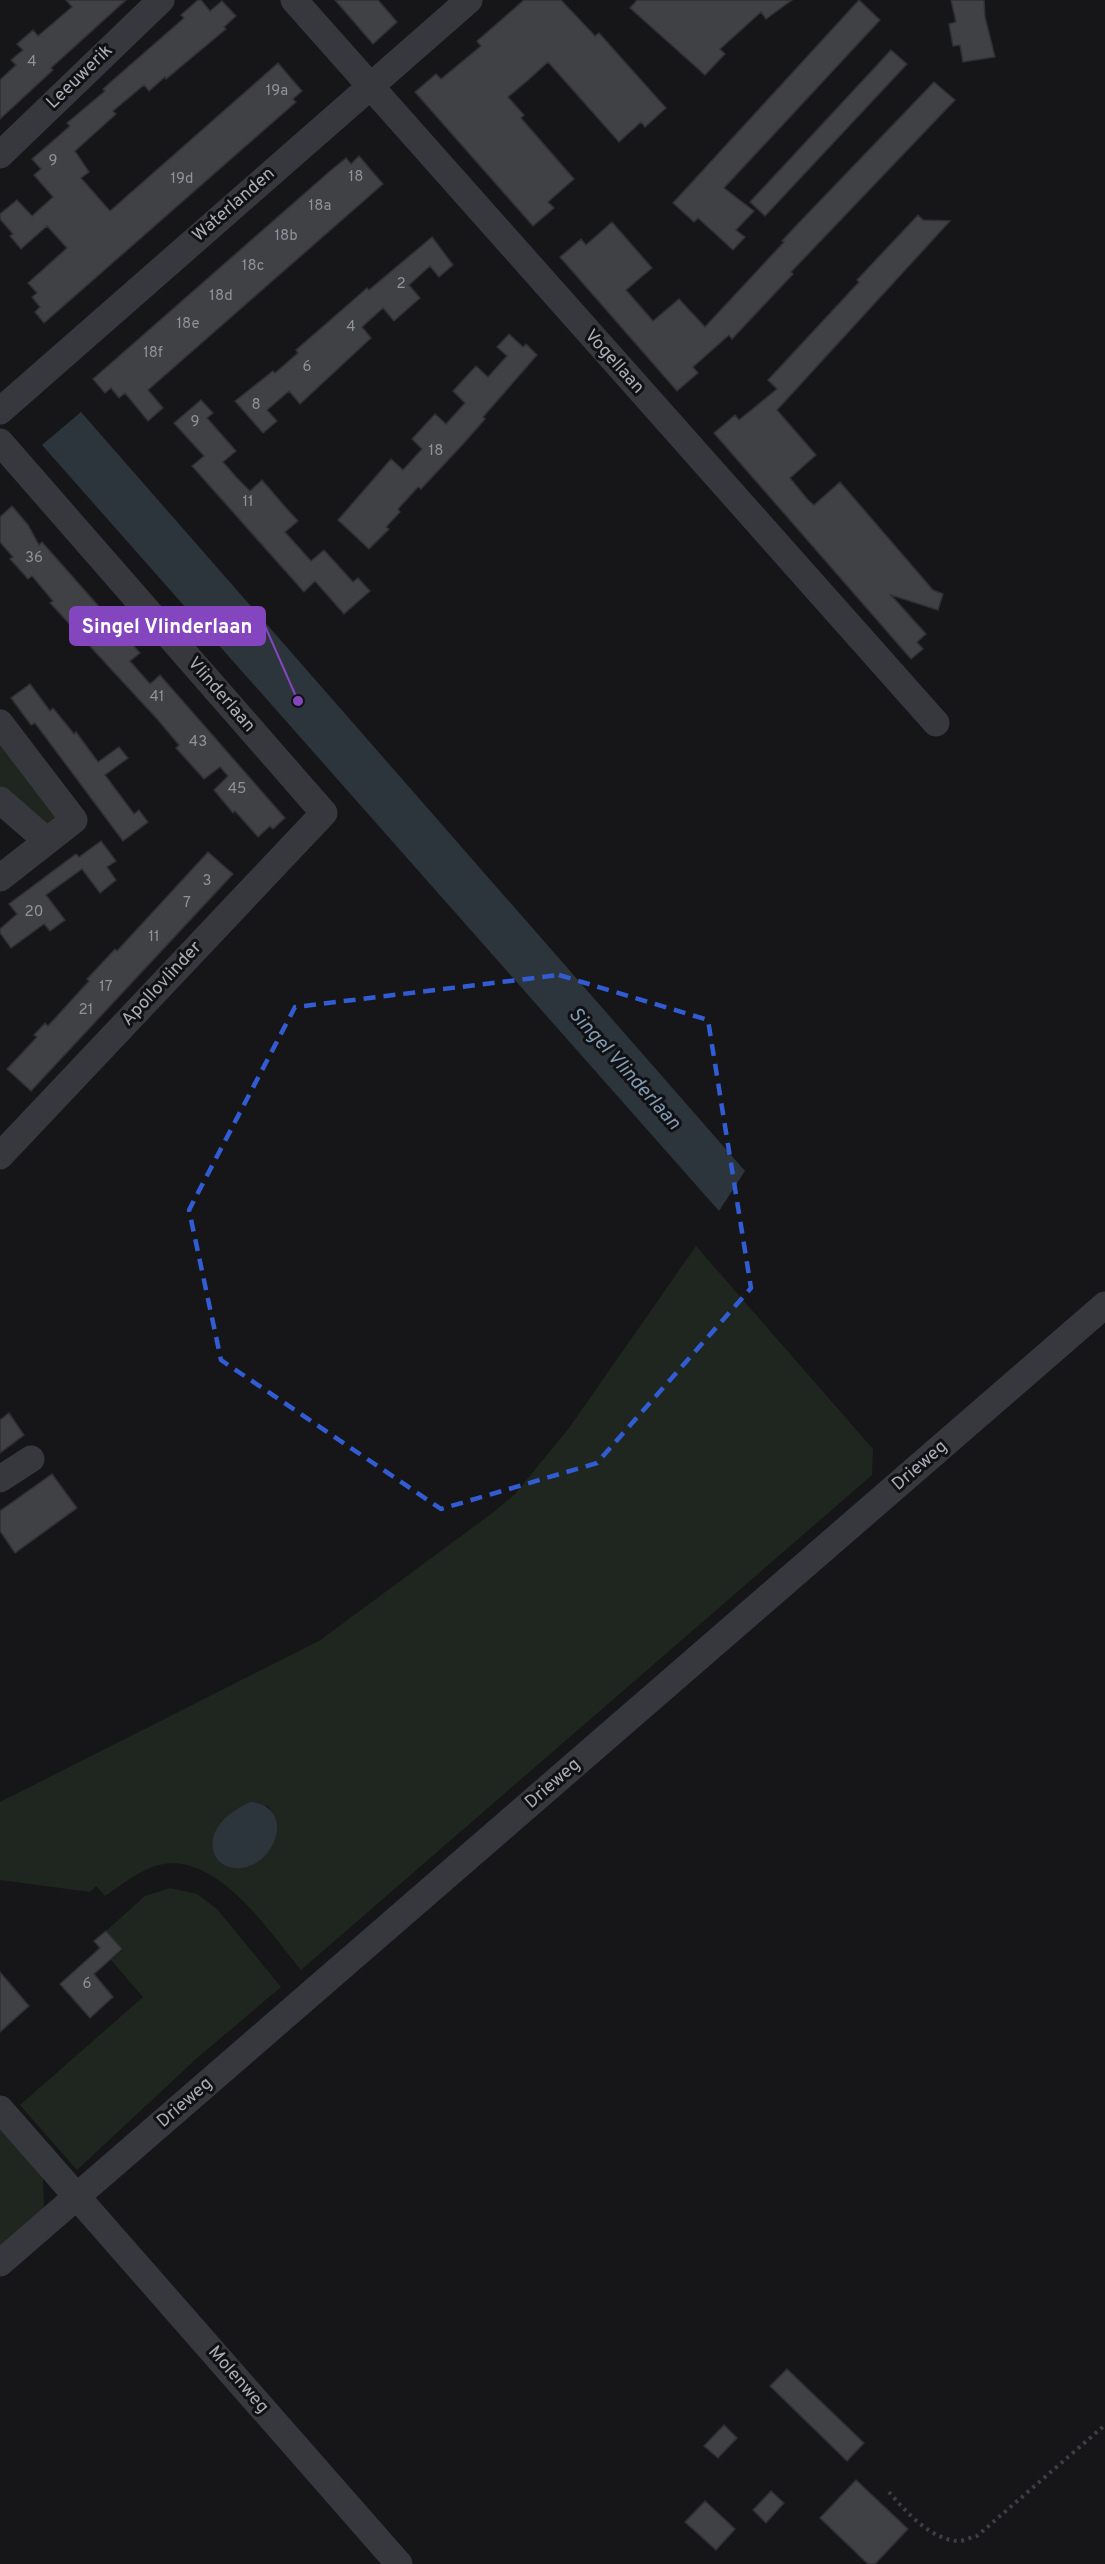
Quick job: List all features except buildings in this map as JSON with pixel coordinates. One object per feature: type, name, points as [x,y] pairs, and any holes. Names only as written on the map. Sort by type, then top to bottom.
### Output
[{"type":"street","name":"Leeuwerik","points":[[4,163],[161,0]]},
{"type":"street","name":"Vogellaan","points":[[294,0],[936,723]]},
{"type":"street","name":"Waterlanden","points":[[0,411],[469,0]]},
{"type":"street","name":"Vlinderlaan","points":[[0,442],[324,813]]},
{"type":"street","points":[[0,723],[75,820],[0,878]]},
{"type":"street","points":[[0,800],[47,841]]},
{"type":"street","name":"Apollovlinder","points":[[0,1156],[324,813]]},
{"type":"street","name":"Drieweg","points":[[0,2263],[1105,1305]]},
{"type":"street","points":[[0,1479],[31,1459]]},
{"type":"street","name":"Molenweg","points":[[0,2109],[399,2564]]},
{"type":"path","points":[[889,2492],[912,2518],[934,2533],[957,2541],[977,2536],[1105,2425]]},
{"type":"highlighted area","points":[[559,975],[708,1020],[751,1288],[597,1463],[441,1509],[221,1360],[189,1210],[295,1007]]},
{"type":"shaded area","points":[[0,735],[62,816],[48,827],[0,786]]},
{"type":"shaded area","points":[[696,1246],[873,1449],[872,1475],[301,1970],[237,1895],[217,1879],[196,1868],[175,1863],[152,1867],[105,1896],[96,1886],[90,1892],[0,1880],[0,1802],[319,1641],[515,1494],[569,1428]],"holes":[[[267,1806],[276,1822],[274,1840],[263,1855],[249,1867],[224,1820],[236,1809]]]},
{"type":"shaded area","points":[[170,1888],[197,1894],[217,1909],[281,1987],[196,2059],[77,2170],[20,2105],[143,1997],[111,1960],[123,1950],[106,1931],[145,1896]]},
{"type":"shaded area","points":[[0,2128],[43,2177],[44,2211],[0,2249]]},
{"type":"water","points":[[81,412],[745,1171],[719,1211],[42,445]]},
{"type":"water","points":[[251,1802],[266,1806],[274,1815],[277,1826],[275,1838],[269,1850],[249,1867],[235,1868],[222,1864],[214,1853],[213,1844],[217,1828],[229,1815]]},
{"type":"place","name":"Singel Vlinderlaan","points":[[298,701]]}]
